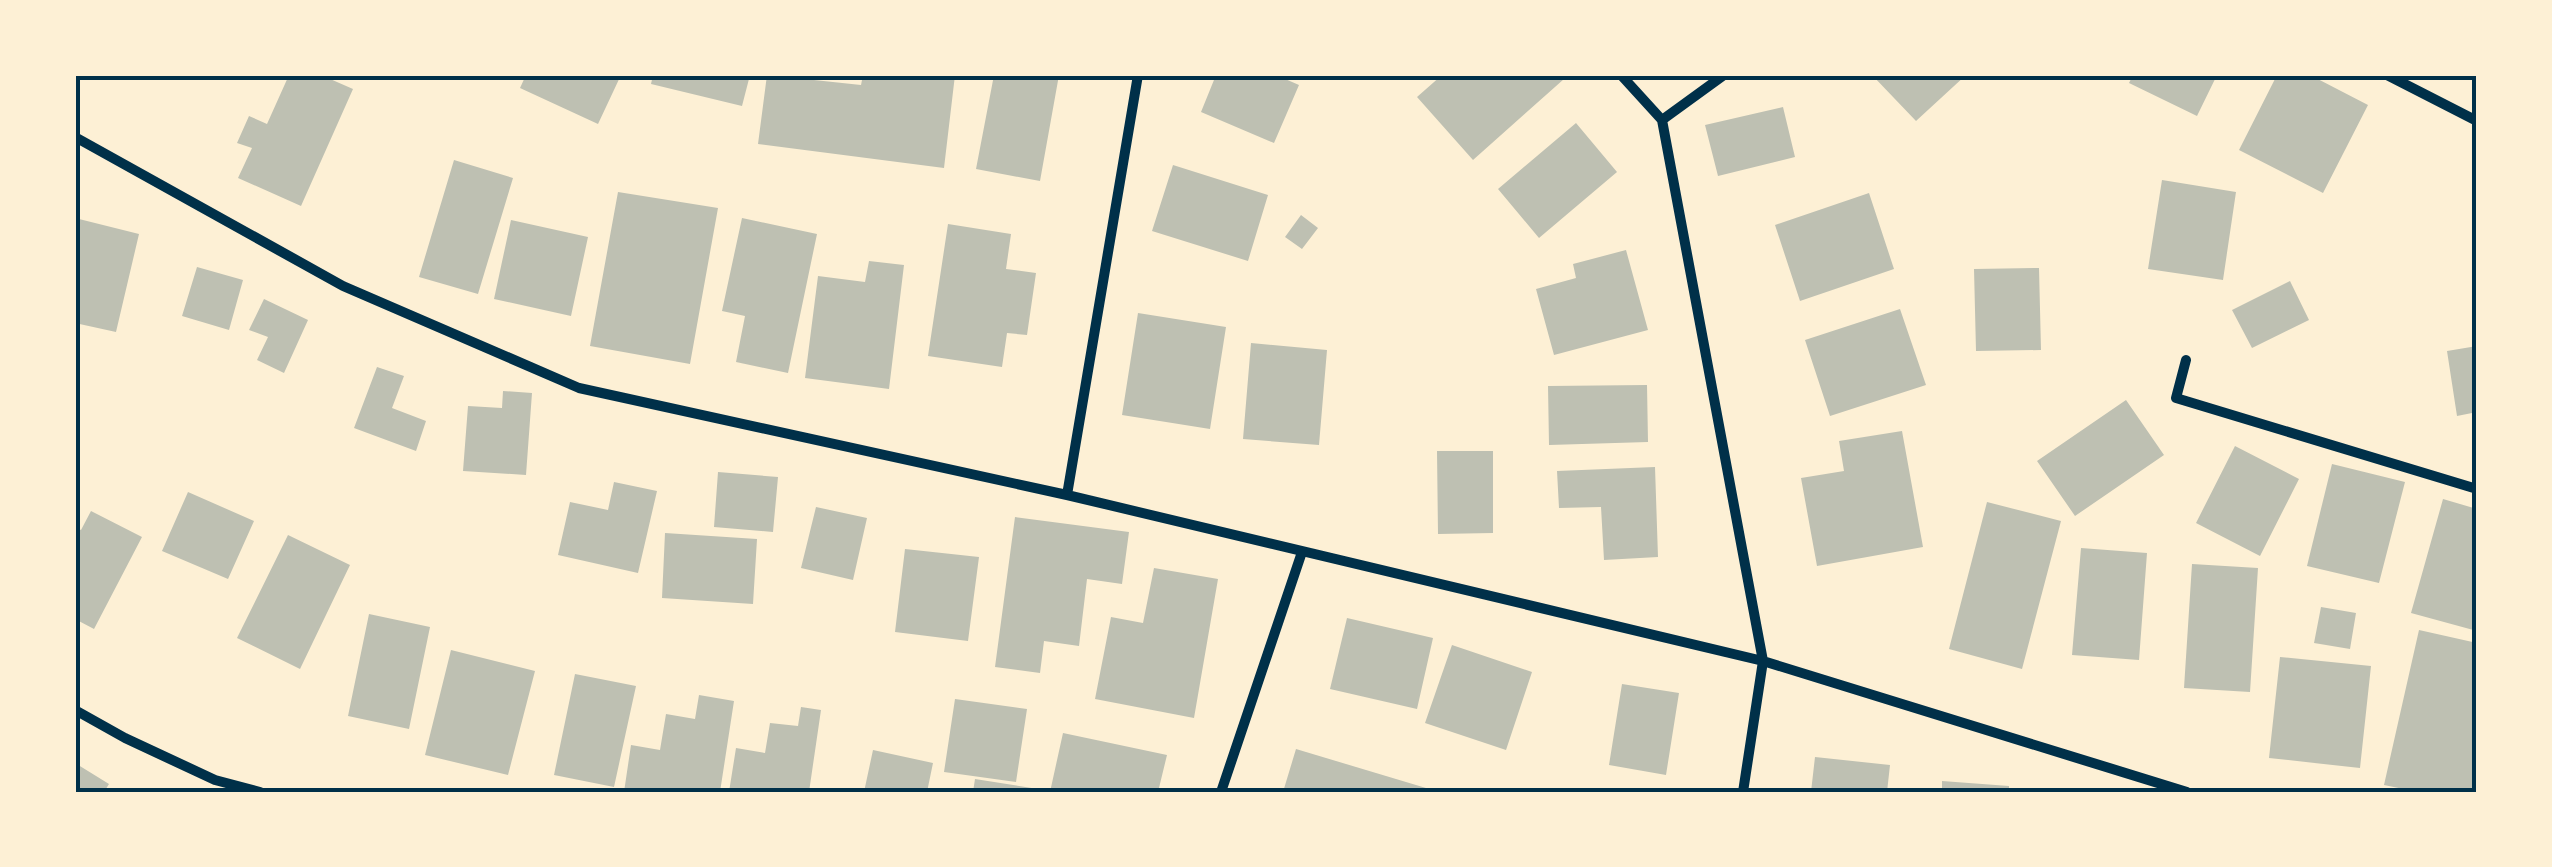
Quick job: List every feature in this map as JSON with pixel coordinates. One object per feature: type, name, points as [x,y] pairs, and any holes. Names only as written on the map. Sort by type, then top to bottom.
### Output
[{"type":"street","points":[[1067,495],[1138,75]]},
{"type":"street","points":[[1620,75],[1662,120],[1764,661],[1743,792]]},
{"type":"street","points":[[1662,120],[1724,75]]},
{"type":"street","points":[[2387,75],[2477,121]]},
{"type":"street","points":[[75,137],[343,286],[579,388],[1067,495],[1764,661],[2187,792]]},
{"type":"street","points":[[2186,360],[2176,398],[2477,489]]},
{"type":"street","points":[[1221,792],[1302,552]]},
{"type":"street","points":[[75,710],[215,780],[260,792]]},
{"type":"building","points":[[289,75],[321,75],[353,89],[301,206],[238,178],[252,148],[237,143],[249,116],[267,124]]},
{"type":"building","points":[[526,75],[621,75],[598,124],[520,88]]},
{"type":"building","points":[[653,75],[750,75],[742,106],[651,84]]},
{"type":"building","points":[[767,75],[861,85],[863,75],[955,75],[944,168],[758,144]]},
{"type":"building","points":[[994,75],[1059,75],[1040,181],[976,169]]},
{"type":"building","points":[[1216,75],[1276,75],[1299,85],[1274,143],[1201,112]]},
{"type":"building","points":[[1442,75],[1561,75],[1564,79],[1473,160],[1417,97]]},
{"type":"building","points":[[1872,75],[1966,75],[1916,121]]},
{"type":"building","points":[[2133,75],[2217,75],[2197,116],[2129,83]]},
{"type":"building","points":[[2277,75],[2310,75],[2368,105],[2323,193],[2239,150]]},
{"type":"building","points":[[1783,107],[1795,157],[1718,176],[1705,125]]},
{"type":"building","points":[[1576,123],[1617,172],[1539,238],[1498,189]]},
{"type":"building","points":[[454,160],[513,178],[478,294],[419,277]]},
{"type":"building","points":[[1173,165],[1268,195],[1248,261],[1152,231]]},
{"type":"building","points":[[2162,180],[2236,192],[2223,280],[2148,269]]},
{"type":"building","points":[[618,192],[718,208],[690,364],[590,346]]},
{"type":"building","points":[[1869,193],[1894,269],[1800,301],[1775,225]]},
{"type":"building","points":[[1301,215],[1318,228],[1302,249],[1285,237]]},
{"type":"building","points":[[75,218],[139,234],[116,332],[75,323]]},
{"type":"building","points":[[742,218],[817,234],[788,373],[736,362],[745,316],[722,311]]},
{"type":"building","points":[[511,220],[588,237],[571,316],[494,299]]},
{"type":"building","points":[[948,224],[1011,234],[1006,269],[1036,273],[1027,335],[1007,333],[1002,367],[928,356]]},
{"type":"building","points":[[1626,250],[1648,330],[1554,355],[1536,289],[1576,278],[1573,264]]},
{"type":"building","points":[[869,261],[904,265],[889,389],[805,378],[818,276],[865,282]]},
{"type":"building","points":[[197,267],[243,280],[229,330],[182,316]]},
{"type":"building","points":[[2039,268],[2041,350],[1976,351],[1974,269]]},
{"type":"building","points":[[2290,281],[2309,320],[2252,348],[2232,310]]},
{"type":"building","points":[[264,299],[308,320],[284,373],[257,360],[268,337],[249,330]]},
{"type":"building","points":[[1900,309],[1926,385],[1830,416],[1805,340]]},
{"type":"building","points":[[1138,313],[1226,327],[1210,429],[1122,415]]},
{"type":"building","points":[[1251,343],[1327,350],[1319,445],[1243,439]]},
{"type":"building","points":[[2477,346],[2477,412],[2457,416],[2447,351]]},
{"type":"building","points":[[377,367],[404,376],[392,408],[426,421],[416,451],[354,428]]},
{"type":"building","points":[[1647,385],[1648,442],[1549,445],[1548,386]]},
{"type":"building","points":[[503,391],[532,393],[526,475],[463,471],[468,406],[502,408]]},
{"type":"building","points":[[2126,400],[2164,455],[2075,516],[2037,461]]},
{"type":"building","points":[[1902,431],[1923,547],[1817,566],[1801,478],[1844,471],[1839,441]]},
{"type":"building","points":[[2235,446],[2299,479],[2260,556],[2196,523]]},
{"type":"building","points":[[1437,451],[1493,451],[1493,533],[1438,534]]},
{"type":"building","points":[[2332,464],[2405,482],[2379,583],[2307,566]]},
{"type":"building","points":[[1655,467],[1658,557],[1604,560],[1601,507],[1559,508],[1557,471]]},
{"type":"building","points":[[718,472],[778,477],[773,532],[714,527]]},
{"type":"building","points":[[614,482],[657,491],[638,573],[558,555],[570,502],[608,510]]},
{"type":"building","points":[[188,492],[254,521],[228,579],[162,551]]},
{"type":"building","points":[[2443,499],[2477,509],[2477,631],[2411,613]]},
{"type":"building","points":[[1987,502],[2061,521],[2022,669],[1949,649]]},
{"type":"building","points":[[816,507],[867,518],[853,580],[801,568]]},
{"type":"building","points":[[91,511],[142,537],[94,629],[75,619],[75,527],[81,530]]},
{"type":"building","points":[[1015,517],[1129,532],[1122,584],[1087,579],[1079,646],[1044,641],[1040,673],[995,667]]},
{"type":"building","points":[[665,533],[757,539],[753,604],[662,598]]},
{"type":"building","points":[[288,535],[350,565],[300,669],[237,638]]},
{"type":"building","points":[[2081,548],[2147,553],[2139,660],[2072,655]]},
{"type":"building","points":[[905,549],[979,557],[968,641],[895,632]]},
{"type":"building","points":[[2192,564],[2258,568],[2250,692],[2184,688]]},
{"type":"building","points":[[1154,568],[1218,579],[1194,718],[1095,699],[1111,617],[1143,623]]},
{"type":"building","points":[[2321,607],[2356,613],[2350,649],[2314,643]]},
{"type":"building","points":[[369,614],[430,627],[409,729],[348,716]]},
{"type":"building","points":[[1347,618],[1433,638],[1417,709],[1330,689]]},
{"type":"building","points":[[2419,630],[2477,643],[2477,763],[2471,792],[2418,792],[2384,785]]},
{"type":"building","points":[[1452,645],[1532,672],[1506,750],[1425,723]]},
{"type":"building","points":[[451,650],[535,671],[508,775],[425,755]]},
{"type":"building","points":[[2280,657],[2371,666],[2360,768],[2269,758]]},
{"type":"building","points":[[575,674],[636,686],[614,787],[554,775]]},
{"type":"building","points":[[1622,684],[1679,693],[1666,775],[1609,765]]},
{"type":"building","points":[[699,695],[734,701],[720,792],[624,792],[631,745],[660,750],[666,714],[695,719]]},
{"type":"building","points":[[955,699],[1027,709],[1016,782],[944,772]]},
{"type":"building","points":[[801,707],[821,710],[809,792],[729,792],[736,748],[765,753],[770,723],[798,726]]},
{"type":"building","points":[[1063,733],[1167,755],[1158,792],[1050,792]]},
{"type":"building","points":[[1296,749],[1436,791],[1436,792],[1283,792]]},
{"type":"building","points":[[873,750],[933,763],[927,792],[864,792]]},
{"type":"building","points":[[1815,757],[1890,765],[1887,792],[1811,792]]},
{"type":"building","points":[[75,763],[109,784],[104,792],[75,792]]},
{"type":"building","points":[[975,779],[1044,790],[1044,792],[973,792]]},
{"type":"building","points":[[1942,781],[2009,786],[2009,792],[1942,792]]}]
